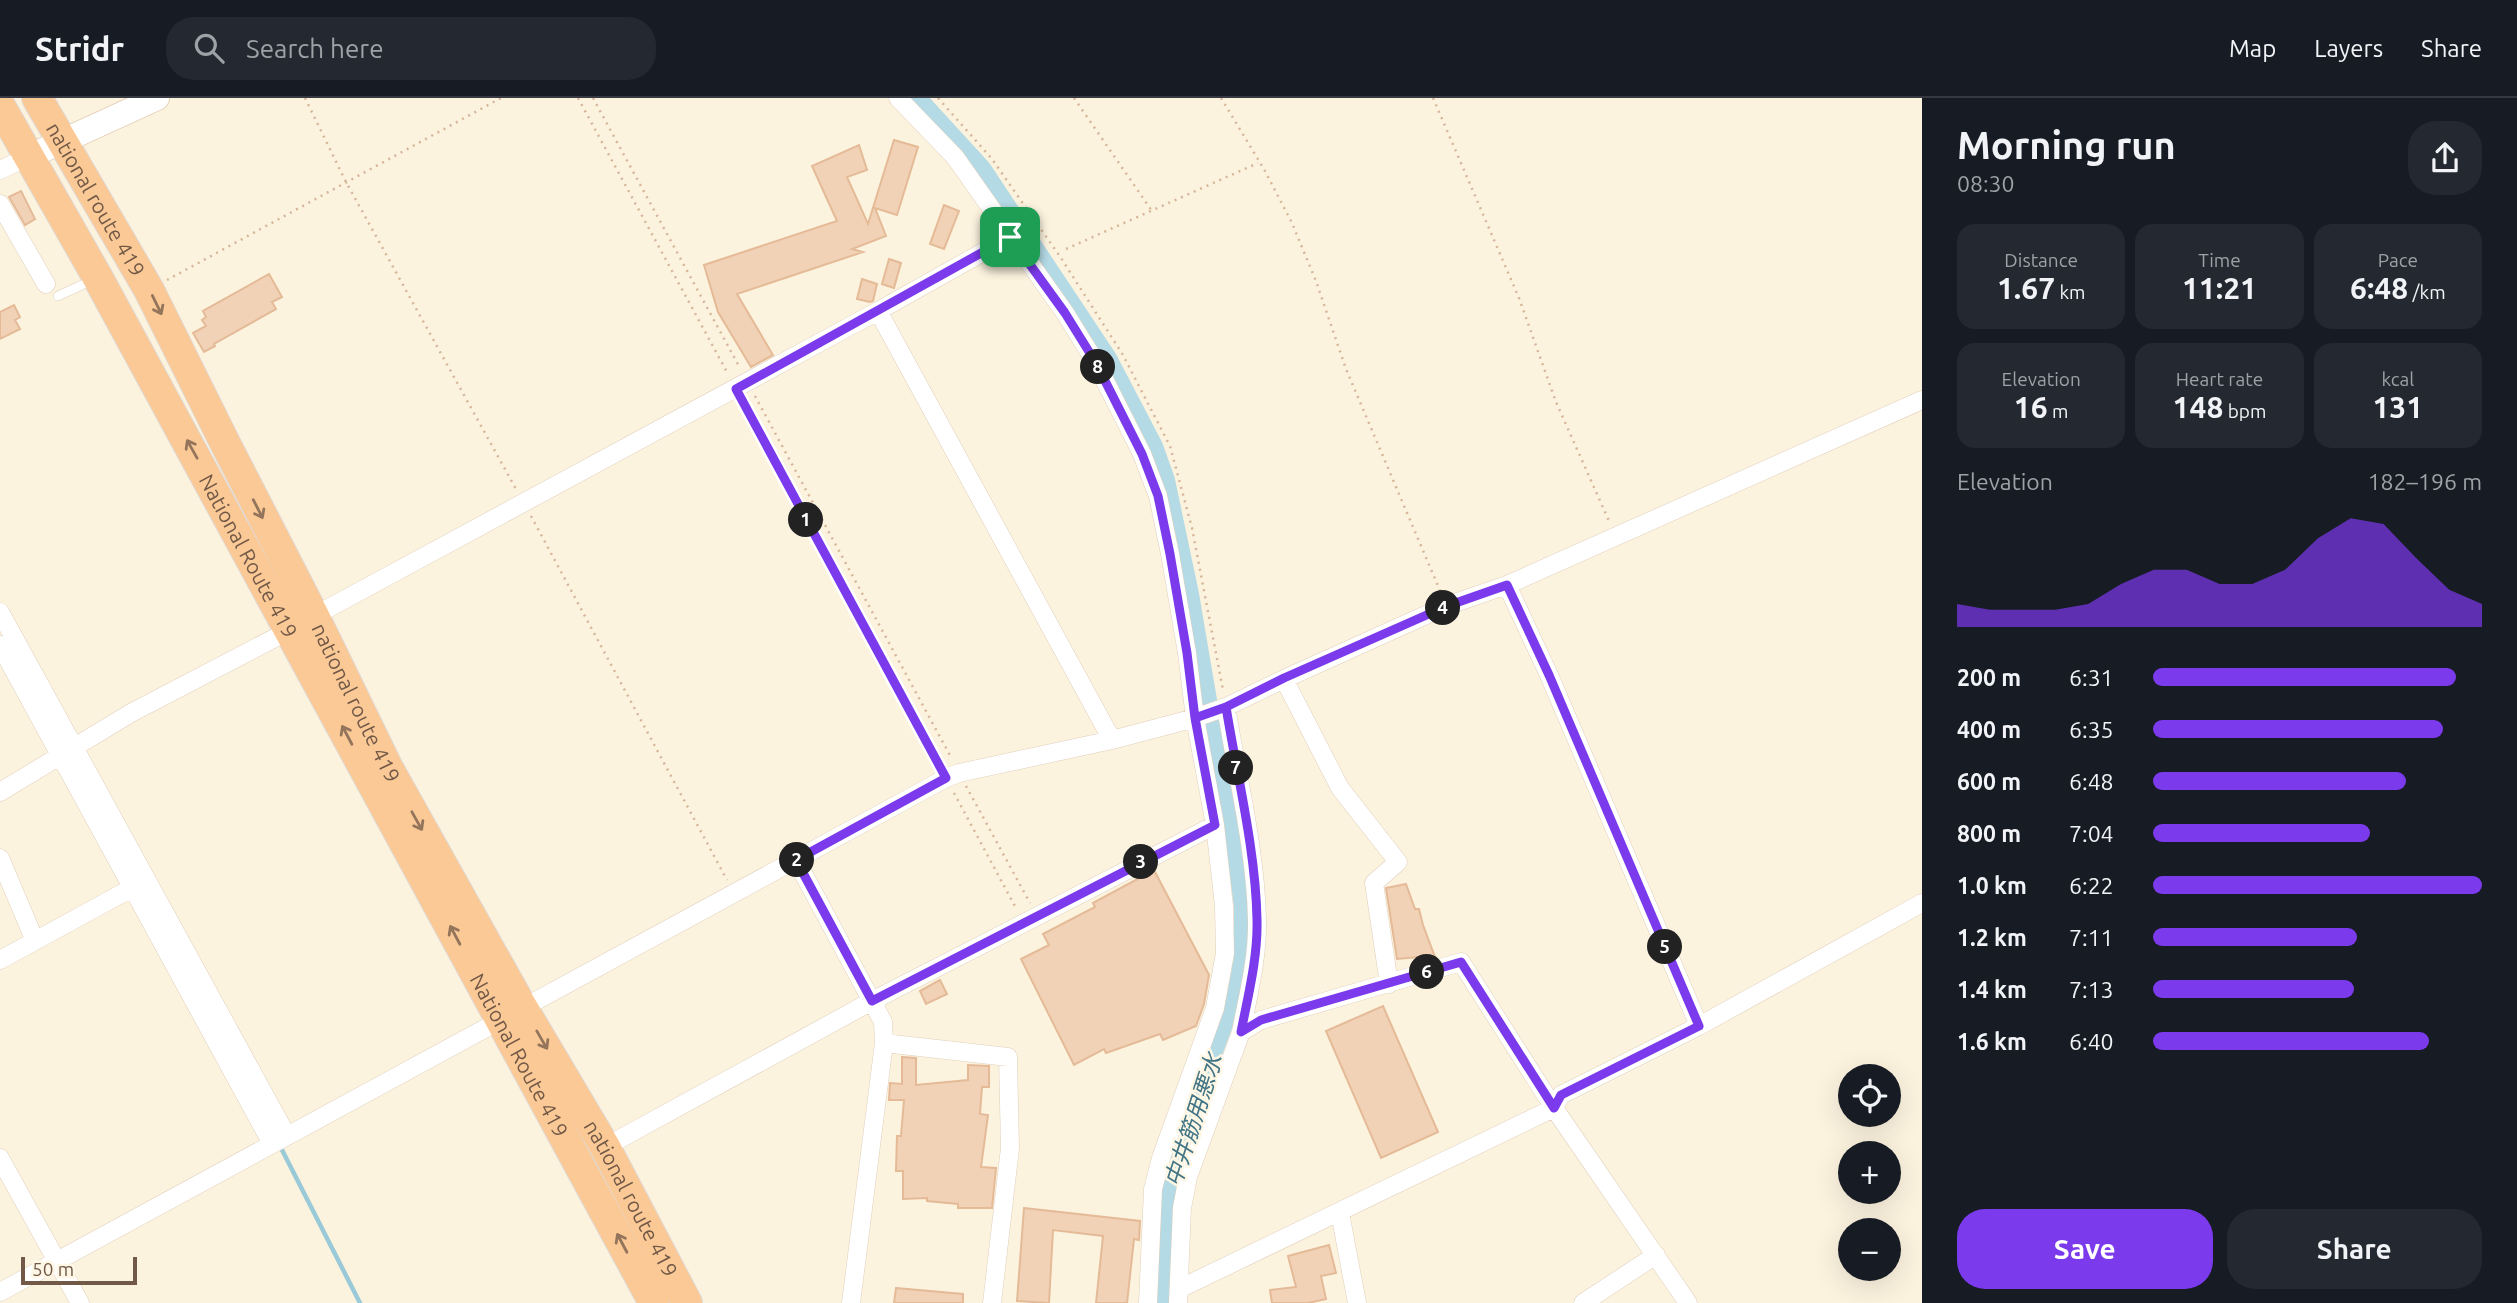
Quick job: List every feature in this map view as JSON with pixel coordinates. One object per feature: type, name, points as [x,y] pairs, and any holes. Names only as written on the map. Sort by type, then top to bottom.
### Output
[{"type":"highway","name":"national route 419","points":[[37,98],[149,290],[225,443],[302,623]]},
{"type":"highway","name":"National Route 419","points":[[0,106],[98,278],[302,623],[512,1014],[654,1303]]},
{"type":"highway","name":"national route 419","points":[[512,1014],[605,1147],[687,1303]]},
{"type":"main road","points":[[28,157],[157,98]]},
{"type":"street","points":[[898,98],[955,157],[1065,313],[1096,363],[1142,454],[1158,496],[1215,825],[1224,906],[1225,953],[1215,1008],[1161,1158],[1153,1189],[1148,1303]]},
{"type":"street","points":[[0,170],[28,157]]},
{"type":"street","points":[[0,204],[52,290]]},
{"type":"street","points":[[2,786],[67,752],[131,713],[741,386],[1010,237]]},
{"type":"street","points":[[878,311],[1112,740]]},
{"type":"street","points":[[0,1292],[952,775],[1112,740],[1226,707],[1284,678],[1447,606],[1507,585],[1922,400]]},
{"type":"street","points":[[1507,585],[1549,675],[1699,1026]]},
{"type":"street","points":[[0,612],[67,752],[279,1140]]},
{"type":"street","points":[[0,645],[67,752]]},
{"type":"street","points":[[1284,678],[1340,788],[1398,862],[1374,883],[1389,984]]},
{"type":"street","points":[[1179,1296],[1184,1197],[1188,1177],[1241,1032],[1251,979],[1257,922],[1252,863],[1226,707]]},
{"type":"street","points":[[605,1147],[872,1001],[1215,825]]},
{"type":"street","points":[[0,858],[35,941]]},
{"type":"street","points":[[796,860],[883,1022],[884,1043],[851,1303]]},
{"type":"street","points":[[0,960],[139,884]]},
{"type":"street","points":[[1179,1296],[1554,1108],[1561,1095],[1699,1026],[1922,903]]},
{"type":"street","points":[[1241,1032],[1261,1020],[1461,962],[1554,1108],[1688,1303]]},
{"type":"street","points":[[884,1043],[1008,1057],[1010,1148],[992,1303]]},
{"type":"street","points":[[1193,1070],[1223,1080]]},
{"type":"street","points":[[0,1158],[80,1303]]},
{"type":"street","points":[[1340,1213],[1357,1303]]},
{"type":"street","points":[[1583,1303],[1656,1255]]},
{"type":"lane","points":[[52,290],[98,278]]},
{"type":"path","points":[[149,290],[501,98]]},
{"type":"path","points":[[578,98],[741,386],[1030,919]]},
{"type":"path","points":[[593,98],[741,386],[1030,919]]},
{"type":"path","points":[[1074,98],[1152,211]]},
{"type":"path","points":[[1221,98],[1265,171],[1297,234],[1346,369],[1447,606]]},
{"type":"path","points":[[1433,98],[1519,298],[1556,402],[1616,536]]},
{"type":"path","points":[[1066,249],[1259,163]]},
{"type":"building","points":[[894,140],[918,147],[897,215],[875,208],[886,236],[852,249],[863,252],[737,294],[773,355],[751,367],[718,312],[704,265],[837,221],[812,166],[859,145],[867,170],[847,177],[868,224]]},
{"type":"building","points":[[21,191],[35,219],[25,225],[9,197]]},
{"type":"building","points":[[944,205],[959,211],[944,249],[930,244]]},
{"type":"building","points":[[889,259],[901,263],[894,288],[882,284]]},
{"type":"building","points":[[269,274],[282,297],[272,302],[276,309],[204,352],[193,333],[206,326],[202,320],[206,317],[203,311]]},
{"type":"building","points":[[862,279],[877,284],[873,301],[857,299]]},
{"type":"building","points":[[14,305],[20,317],[15,320],[20,329],[0,339],[0,312]]},
{"type":"building","points":[[1154,870],[1209,975],[1204,1004],[1196,1026],[1163,1040],[1160,1034],[1106,1053],[1104,1049],[1074,1065],[1021,959],[1049,945],[1043,934],[1095,907],[1093,903]]},
{"type":"building","points":[[1406,884],[1415,909],[1419,909],[1435,957],[1421,962],[1419,957],[1397,959],[1386,888]]},
{"type":"building","points":[[940,980],[947,994],[926,1004],[920,991]]},
{"type":"building","points":[[1383,1006],[1438,1132],[1381,1158],[1326,1031]]},
{"type":"building","points":[[902,1057],[916,1058],[916,1085],[968,1080],[968,1065],[989,1066],[989,1087],[982,1087],[980,1114],[988,1115],[981,1167],[996,1168],[992,1208],[958,1208],[958,1204],[927,1201],[927,1198],[903,1199],[903,1171],[896,1171],[897,1136],[901,1136],[904,1100],[889,1100],[890,1083],[902,1084]]},
{"type":"building","points":[[1024,1208],[1140,1221],[1139,1240],[1134,1239],[1127,1303],[1096,1303],[1103,1236],[1053,1230],[1049,1303],[1017,1301]]},
{"type":"building","points":[[1329,1245],[1336,1273],[1321,1276],[1326,1299],[1308,1303],[1272,1303],[1270,1290],[1296,1287],[1288,1256]]},
{"type":"building","points":[[896,1288],[963,1294],[963,1303],[894,1303]]},
{"type":"waterway","name":"中井筋用悪水","points":[[919,98],[983,168],[1109,358],[1155,446],[1167,480],[1191,594],[1236,859],[1242,908],[1242,957],[1234,1000],[1176,1157],[1167,1197],[1163,1303]]},
{"type":"waterway","points":[[280,1146],[360,1303]]},
{"type":"route","points":[[1010,237],[736,389],[946,778],[796,860],[872,1001],[1215,825],[1195,718],[1226,707],[1284,678],[1447,606],[1507,585],[1549,675],[1699,1026],[1561,1095],[1554,1108],[1461,962],[1261,1020],[1241,1032],[1251,979],[1257,922],[1252,863],[1226,707],[1195,718],[1170,554],[1158,496],[1142,454],[1096,363],[1065,313],[1010,237]]}]
